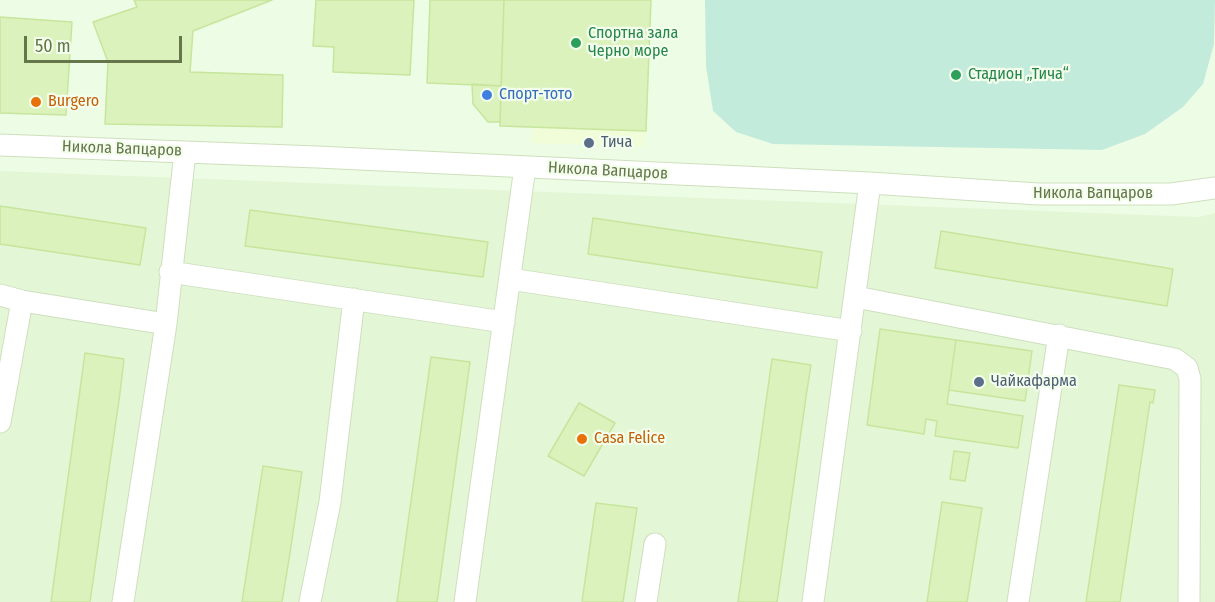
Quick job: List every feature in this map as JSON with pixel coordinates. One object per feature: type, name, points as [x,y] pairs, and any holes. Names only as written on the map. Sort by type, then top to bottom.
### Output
[{"type":"street","name":"Никола Вапцаров","points":[[0,145],[870,183],[1038,194],[1171,194],[1215,188]]},
{"type":"street","points":[[123,602],[166,324],[184,152]]},
{"type":"street","points":[[465,602],[525,168]]},
{"type":"street","points":[[813,602],[870,183]]},
{"type":"street","points":[[170,272],[504,322]]},
{"type":"street","points":[[510,279],[851,331]]},
{"type":"street","points":[[0,295],[22,301],[166,324]]},
{"type":"street","points":[[856,297],[1175,359],[1187,368],[1190,379],[1190,602]]},
{"type":"street","points":[[310,602],[330,502],[354,299]]},
{"type":"street","points":[[0,422],[22,301]]},
{"type":"street","points":[[1018,602],[1059,335]]},
{"type":"street","points":[[646,602],[655,544]]},
{"type":"shaded area","name":"Стадион „Тича“","points":[[705,0],[1215,0],[1214,44],[1203,84],[1183,107],[1145,134],[1102,150],[773,144],[736,132],[713,111],[706,66]]},
{"type":"shaded area","points":[[532,127],[646,131],[645,147],[531,143]]},
{"type":"shaded area","points":[[0,171],[1199,217],[1215,213],[1215,602],[0,602]]},
{"type":"building","points":[[134,0],[272,0],[193,31],[190,72],[283,75],[282,127],[105,124],[108,62],[93,22],[137,7]]},
{"type":"building","points":[[316,0],[414,0],[410,75],[333,72],[334,47],[313,46]]},
{"type":"building","points":[[430,0],[504,0],[501,86],[427,83]]},
{"type":"building","name":"Спортна зала Черно море","points":[[504,0],[651,0],[646,131],[500,126]]},
{"type":"building","points":[[0,17],[72,22],[66,115],[0,113]]},
{"type":"building","name":"Спорт-тото","points":[[472,84],[501,86],[500,122],[488,122],[473,104]]},
{"type":"building","points":[[0,206],[146,228],[140,265],[0,244]]},
{"type":"building","points":[[250,210],[488,242],[483,277],[245,246]]},
{"type":"building","points":[[593,218],[822,252],[817,288],[588,254]]},
{"type":"building","points":[[941,231],[1173,269],[1167,306],[935,268]]},
{"type":"building","points":[[880,329],[956,340],[947,404],[1023,416],[1018,448],[935,436],[937,421],[926,419],[924,434],[867,425]]},
{"type":"building","points":[[956,340],[1032,351],[1025,401],[949,390]]},
{"type":"building","points":[[85,353],[124,359],[120,393],[90,602],[51,602]]},
{"type":"building","points":[[431,357],[470,362],[437,602],[397,602]]},
{"type":"building","points":[[772,359],[811,365],[777,602],[738,602]]},
{"type":"building","points":[[1119,385],[1155,390],[1153,403],[1150,402],[1120,602],[1086,602]]},
{"type":"building","name":"Casa Felice","points":[[579,403],[615,423],[584,476],[548,456]]},
{"type":"building","points":[[954,451],[970,453],[965,481],[950,479]]},
{"type":"building","points":[[263,466],[302,472],[290,553],[282,602],[242,602]]},
{"type":"building","points":[[942,502],[982,508],[967,602],[927,602]]},
{"type":"building","points":[[596,503],[637,508],[623,602],[582,602]]},
{"type":"place","name":"Спортна зала Черно море","points":[[576,43]]},
{"type":"place","name":"Стадион „Тича“","points":[[956,75]]},
{"type":"place","name":"Спорт-тото","points":[[487,95]]},
{"type":"place","name":"Burgero","points":[[36,102]]},
{"type":"place","name":"Тича","points":[[589,143]]},
{"type":"place","name":"Чайкафарма","points":[[979,382]]},
{"type":"place","name":"Casa Felice","points":[[582,439]]}]
